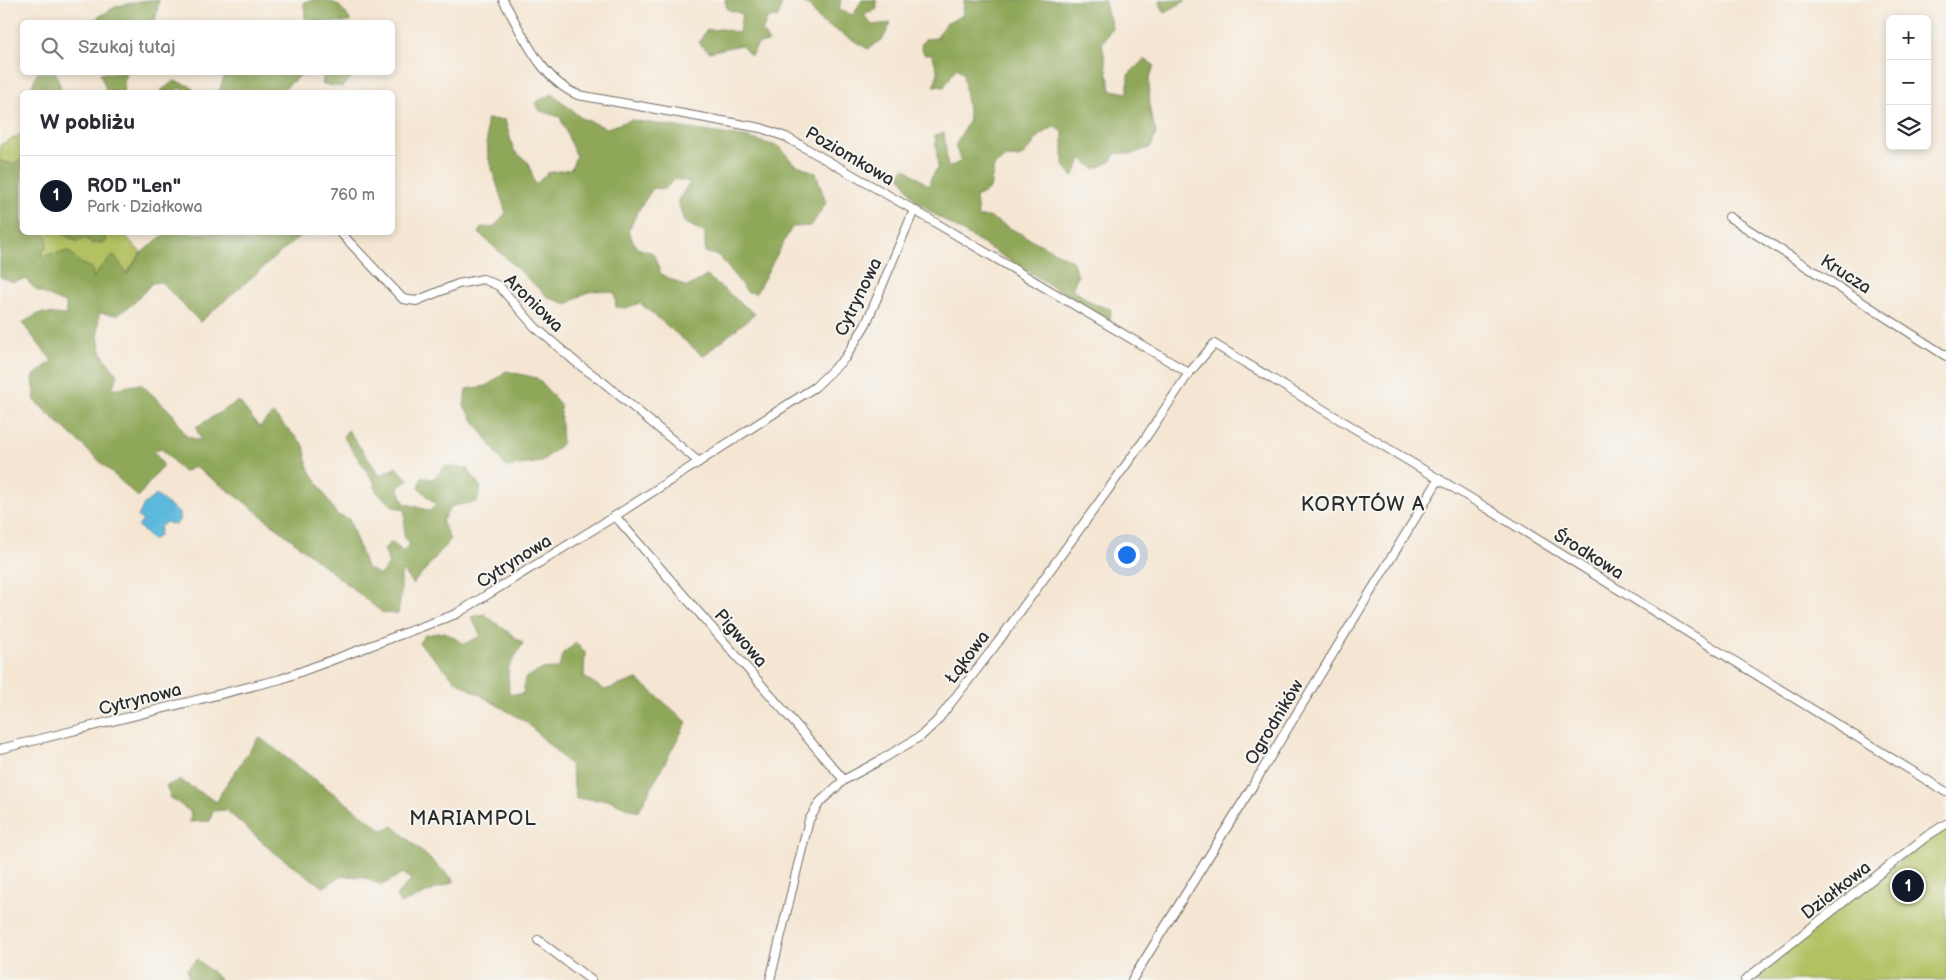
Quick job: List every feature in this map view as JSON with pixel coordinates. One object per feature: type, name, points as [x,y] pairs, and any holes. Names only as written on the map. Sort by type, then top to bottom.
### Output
[{"type":"street","name":"Poziomkowa","points":[[503,0],[544,69],[555,82],[566,90],[578,95],[761,128],[786,137],[914,210],[1189,373]]},
{"type":"street","name":"Cytrynowa","points":[[0,749],[281,679],[456,614],[615,516],[815,387],[845,358],[866,324],[914,210]]},
{"type":"street","name":"Krucza","points":[[1729,217],[1946,356]]},
{"type":"street","name":"Aroniowa","points":[[343,235],[403,299],[416,301],[458,284],[482,279],[499,286],[535,326],[578,364],[603,382],[699,462]]},
{"type":"street","name":"Łąkowa","points":[[770,980],[809,820],[820,802],[844,780],[922,736],[937,721],[998,642],[1115,480],[1189,373],[1214,344]]},
{"type":"street","name":"Środkowa","points":[[1214,344],[1439,479],[1946,792]]},
{"type":"street","name":"Ogrodników","points":[[1132,980],[1252,788],[1439,479]]},
{"type":"street","name":"Pigwowa","points":[[615,516],[844,780]]},
{"type":"street","name":"Działkowa","points":[[1745,980],[1927,836],[1946,824]]},
{"type":"street","points":[[538,940],[591,980]]},
{"type":"green space","points":[[147,0],[159,0],[155,20],[93,20],[117,6]]},
{"type":"green space","points":[[312,0],[332,2],[344,11],[350,20],[308,20],[305,18],[304,2]]},
{"type":"green space","points":[[725,0],[783,0],[778,17],[768,18],[762,31],[769,42],[758,44],[751,56],[741,45],[709,52],[699,43],[706,30],[722,29],[739,33],[742,14],[727,9]]},
{"type":"green space","points":[[797,0],[841,0],[839,10],[853,15],[862,0],[876,0],[877,9],[864,15],[872,25],[891,23],[883,39],[868,49],[820,21],[810,7]]},
{"type":"green space","points":[[964,0],[1104,0],[1112,27],[1102,44],[1111,90],[1128,93],[1128,75],[1144,59],[1154,65],[1149,81],[1150,111],[1156,133],[1151,147],[1132,154],[1116,153],[1110,162],[1094,169],[1082,158],[1073,177],[1063,164],[1063,132],[1054,127],[1039,135],[1020,158],[1006,157],[994,166],[990,189],[976,197],[978,217],[989,217],[1072,261],[1078,275],[1072,289],[1094,304],[1111,309],[1110,322],[934,214],[915,200],[899,174],[905,168],[929,186],[931,178],[938,167],[935,135],[944,133],[948,168],[961,161],[955,146],[969,120],[963,72],[956,68],[944,87],[934,86],[938,72],[932,54],[924,54],[921,45],[925,39],[937,38],[944,25],[963,15]]},
{"type":"green space","points":[[1159,0],[1187,0],[1164,13]]},
{"type":"green space","points":[[36,75],[57,75],[61,90],[31,90]]},
{"type":"green space","points":[[101,75],[126,75],[123,90],[106,90]]},
{"type":"green space","points":[[225,75],[301,75],[282,90],[220,90]]},
{"type":"green space","points":[[324,75],[353,75],[342,87],[322,84]]},
{"type":"green space","points":[[174,81],[190,86],[193,90],[182,90],[180,88],[177,90],[162,90]]},
{"type":"green space","points":[[553,94],[581,118],[607,128],[631,120],[749,138],[780,147],[793,163],[816,173],[826,203],[811,226],[792,227],[756,293],[747,292],[719,256],[705,252],[705,233],[684,222],[678,201],[690,182],[675,179],[665,189],[653,188],[638,211],[628,231],[637,248],[653,253],[661,274],[687,287],[707,276],[755,314],[703,356],[640,303],[625,308],[616,307],[615,293],[595,291],[585,293],[568,304],[549,298],[479,233],[481,227],[493,228],[506,213],[488,156],[486,119],[505,120],[514,151],[529,163],[535,185],[547,173],[571,169],[576,156],[560,117],[540,111],[535,102]]},
{"type":"green space","points":[[20,135],[20,161],[12,164],[0,161],[0,145]]},
{"type":"green space","points":[[0,161],[12,164],[20,161],[20,235],[45,235],[47,237],[47,246],[40,256],[69,251],[82,264],[92,268],[93,278],[114,255],[127,274],[141,253],[164,235],[301,235],[200,322],[161,282],[152,283],[135,302],[118,315],[99,313],[98,332],[100,346],[106,360],[118,375],[112,389],[141,384],[173,414],[186,436],[201,441],[196,427],[239,401],[259,427],[273,414],[304,445],[308,467],[337,515],[349,519],[366,567],[380,575],[389,564],[384,549],[392,542],[403,552],[410,543],[404,538],[405,509],[394,507],[376,491],[374,482],[343,436],[348,430],[380,476],[396,467],[409,480],[398,487],[404,503],[430,511],[436,505],[419,488],[422,477],[433,479],[445,466],[467,468],[481,488],[477,502],[452,506],[442,521],[450,540],[413,584],[401,570],[401,594],[398,614],[383,613],[242,500],[195,467],[183,472],[161,448],[154,451],[163,465],[138,497],[35,401],[33,376],[52,361],[22,323],[40,313],[66,315],[66,304],[36,290],[25,279],[13,282],[0,277]]},
{"type":"green space","points":[[65,235],[78,242],[85,238],[106,242],[104,235],[125,235],[141,253],[126,274],[102,266],[93,278],[92,268],[82,264],[69,251],[39,257],[47,242],[45,236]]},
{"type":"green space","points":[[65,235],[104,235],[106,242],[93,244],[85,238],[78,242]]},
{"type":"green space","points":[[506,371],[537,378],[560,404],[562,444],[541,462],[506,467],[464,406],[466,389],[487,386]]},
{"type":"green space","points":[[484,614],[523,643],[508,669],[509,694],[523,694],[525,678],[543,669],[559,668],[563,653],[576,643],[585,652],[584,677],[605,690],[637,679],[687,722],[638,812],[609,800],[576,799],[571,766],[526,722],[456,681],[419,643],[425,635],[445,632],[464,644],[481,636],[471,617]]},
{"type":"green space","points":[[259,737],[382,830],[393,826],[455,881],[400,904],[396,896],[411,880],[403,873],[382,885],[362,877],[342,876],[323,887],[275,853],[226,810],[213,811],[210,821],[190,822],[191,812],[171,798],[166,786],[180,780],[217,802],[223,789]]},
{"type":"green space","points":[[1946,827],[1946,980],[1750,980],[1937,832]]},
{"type":"green space","points":[[197,959],[221,980],[189,980],[187,969]]},
{"type":"water","points":[[156,495],[179,513],[179,521],[175,525],[166,522],[160,527],[159,536],[152,540],[138,526],[143,521],[138,517],[144,504]]},
{"type":"place","name":"ROD \"Len\"","points":[[1908,886]]},
{"type":"district","name":"KORYTÓW A","points":[[1363,504]]},
{"type":"district","name":"MARIAMPOL","points":[[473,818]]}]
